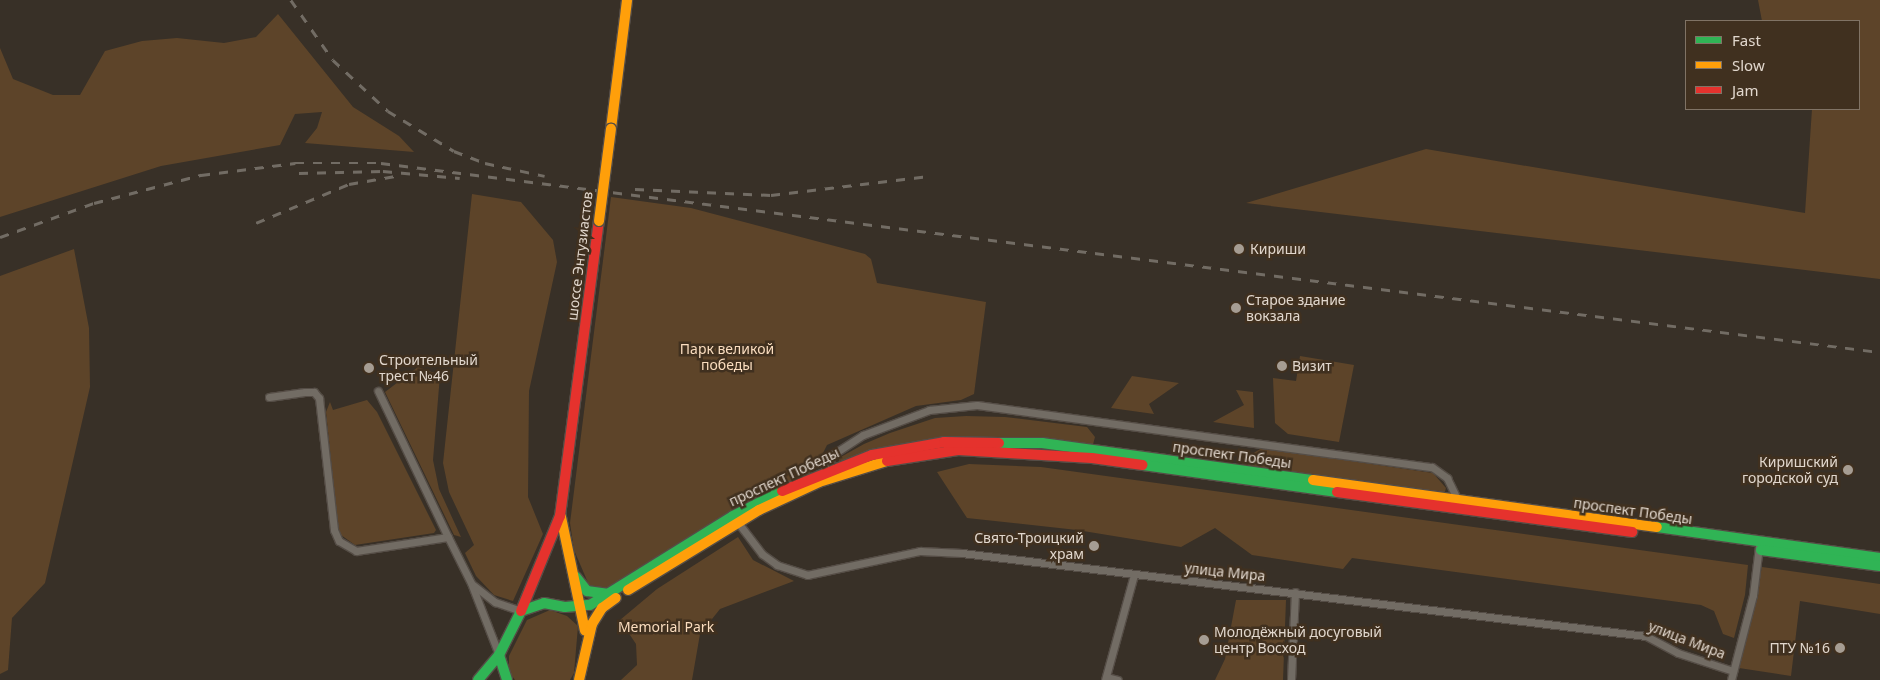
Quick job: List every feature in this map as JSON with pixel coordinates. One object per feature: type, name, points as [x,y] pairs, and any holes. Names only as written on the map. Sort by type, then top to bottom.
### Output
[{"type":"main road","name":"шоссе Энтузиастов","points":[[560,516],[627,0]]},
{"type":"main road","name":"проспект Победы","points":[[614,596],[735,519],[828,470],[906,447],[944,442],[1001,440],[1198,464],[1458,501],[1880,566]]},
{"type":"main road","name":"проспект Победы","points":[[735,519],[790,494],[870,464],[958,450],[1006,450],[1226,475],[1759,546],[1880,558]]},
{"type":"main road","points":[[560,516],[580,606],[587,649]]},
{"type":"main road","points":[[478,680],[499,655],[521,611],[560,516]]},
{"type":"main road","points":[[572,570],[587,591],[614,596]]},
{"type":"main road","points":[[521,611],[544,603],[565,607],[590,605],[614,596]]},
{"type":"main road","points":[[580,679],[596,616],[614,596]]},
{"type":"main road","points":[[565,607],[585,631]]},
{"type":"main road","points":[[499,655],[507,680]]},
{"type":"street","points":[[269,397],[314,392],[319,398],[334,530],[339,541],[347,548],[356,551],[448,537]]},
{"type":"street","points":[[378,392],[471,583],[499,655]]},
{"type":"street","points":[[828,470],[832,455],[871,432],[929,410],[977,405],[1432,467],[1447,478],[1458,501]]},
{"type":"street","name":"улица Мира","points":[[735,519],[762,554],[777,565],[807,575],[920,551],[962,552],[1134,575],[1295,592],[1646,636],[1678,653],[1733,671]]},
{"type":"street","points":[[1731,680],[1753,594],[1759,546]]},
{"type":"street","points":[[1118,680],[1106,678],[1134,575]]},
{"type":"street","points":[[471,583],[495,602],[521,611]]},
{"type":"street","points":[[1291,680],[1295,592]]},
{"type":"green space","points":[[1758,0],[1880,0],[1880,279],[1246,203],[1426,149],[1805,213],[1812,110],[1860,110],[1860,20],[1762,20]]},
{"type":"green space","points":[[278,14],[353,107],[399,136],[414,152],[305,143],[317,128],[322,112],[295,114],[280,145],[161,166],[0,217],[0,48],[13,79],[53,95],[80,95],[105,51],[142,41],[177,38],[224,43],[256,37]]},
{"type":"green space","points":[[472,194],[521,202],[553,240],[557,262],[529,391],[528,497],[543,534],[513,601],[494,595],[476,576],[465,553],[474,545],[449,492],[443,463]]},
{"type":"green space","name":"Парк великой победы","points":[[611,197],[691,208],[865,254],[871,259],[877,283],[986,302],[974,394],[961,400],[916,406],[827,445],[816,467],[809,474],[759,498],[675,549],[665,551],[641,571],[611,589],[589,585],[574,550],[570,523]]},
{"type":"green space","points":[[74,249],[89,328],[90,387],[45,583],[12,618],[8,670],[0,674],[0,276]]},
{"type":"green space","points":[[1300,356],[1354,365],[1339,442],[1288,434],[1275,423],[1273,378],[1296,381]]},
{"type":"green space","points":[[418,367],[440,375],[433,460],[439,489],[461,537],[454,535],[385,392]]},
{"type":"green space","points":[[1132,376],[1179,383],[1149,404],[1154,414],[1111,408]]},
{"type":"green space","points":[[1236,390],[1253,392],[1254,428],[1213,422],[1244,405]]},
{"type":"green space","points":[[367,400],[377,412],[436,530],[434,533],[355,545],[341,535],[338,527],[326,412],[330,402],[333,410]]},
{"type":"green space","points":[[966,416],[1005,417],[1087,427],[1095,437],[1092,448],[1049,441],[992,437],[939,440],[839,461],[839,458],[864,444],[890,433],[935,418]]},
{"type":"green space","points":[[1262,448],[1433,473],[1446,488],[1444,495],[1242,467],[1242,460]]},
{"type":"green space","points":[[969,464],[1041,467],[1748,565],[1745,595],[1734,638],[1723,634],[1714,611],[1701,605],[1352,558],[1343,569],[1252,555],[1215,528],[1181,547],[1077,530],[967,518],[937,472]]},
{"type":"green space","name":"Memorial Park","points":[[738,537],[753,560],[794,581],[720,609],[700,634],[692,680],[621,680],[637,665],[636,644],[620,620],[657,589]]},
{"type":"green space","points":[[1762,567],[1880,584],[1880,614],[1800,601],[1791,676],[1739,668]]},
{"type":"green space","points":[[1236,600],[1286,600],[1283,680],[1215,680],[1225,659]]},
{"type":"green space","points":[[550,610],[567,616],[578,626],[574,673],[570,680],[515,680],[509,672],[509,656],[527,620]]},
{"type":"railway","points":[[291,0],[333,60],[388,111],[454,151],[485,163],[545,176]]},
{"type":"railway","points":[[0,237],[94,203],[201,175],[295,163],[381,163],[1880,352]]},
{"type":"railway","points":[[299,173],[383,171],[460,178]]},
{"type":"railway","points":[[256,223],[349,184],[395,176]]},
{"type":"railway","points":[[635,189],[771,195],[927,176]]},
{"type":"traffic: fast","points":[[999,443],[1042,443],[1313,480]]},
{"type":"traffic: fast","points":[[1143,465],[1337,492]]},
{"type":"traffic: fast","points":[[478,680],[499,655],[521,611],[544,603],[565,607],[590,605],[733,516],[782,491]]},
{"type":"traffic: fast","points":[[1657,527],[1880,558]]},
{"type":"traffic: fast","points":[[1761,550],[1880,566]]},
{"type":"traffic: fast","points":[[576,577],[587,591],[609,594]]},
{"type":"traffic: fast","points":[[499,655],[507,680]]},
{"type":"traffic: slow","points":[[611,129],[627,0]]},
{"type":"traffic: slow","points":[[599,221],[611,129]]},
{"type":"traffic: slow","points":[[628,590],[759,510],[819,482],[887,461]]},
{"type":"traffic: slow","points":[[1313,480],[1657,527]]},
{"type":"traffic: slow","points":[[561,517],[585,631]]},
{"type":"traffic: slow","points":[[579,680],[592,624],[602,608],[616,598]]},
{"type":"traffic: jam","points":[[521,611],[560,516],[599,221]]},
{"type":"traffic: jam","points":[[782,491],[872,455],[944,442],[999,443]]},
{"type":"traffic: jam","points":[[887,461],[958,450],[1092,458],[1143,465]]},
{"type":"traffic: jam","points":[[1337,492],[1632,532]]},
{"type":"place","name":"Кириши","points":[[1239,249]]},
{"type":"place","name":"Старое здание вокзала","points":[[1236,308]]},
{"type":"place","name":"Визит","points":[[1282,366]]},
{"type":"place","name":"Строительный трест №46","points":[[369,368]]},
{"type":"place","name":"Киришский городской суд","points":[[1848,470]]},
{"type":"place","name":"Свято-Троицкий храм","points":[[1094,546]]},
{"type":"place","name":"Молодёжный досуговый центр Восход","points":[[1204,640]]},
{"type":"place","name":"ПТУ №16","points":[[1840,648]]}]
